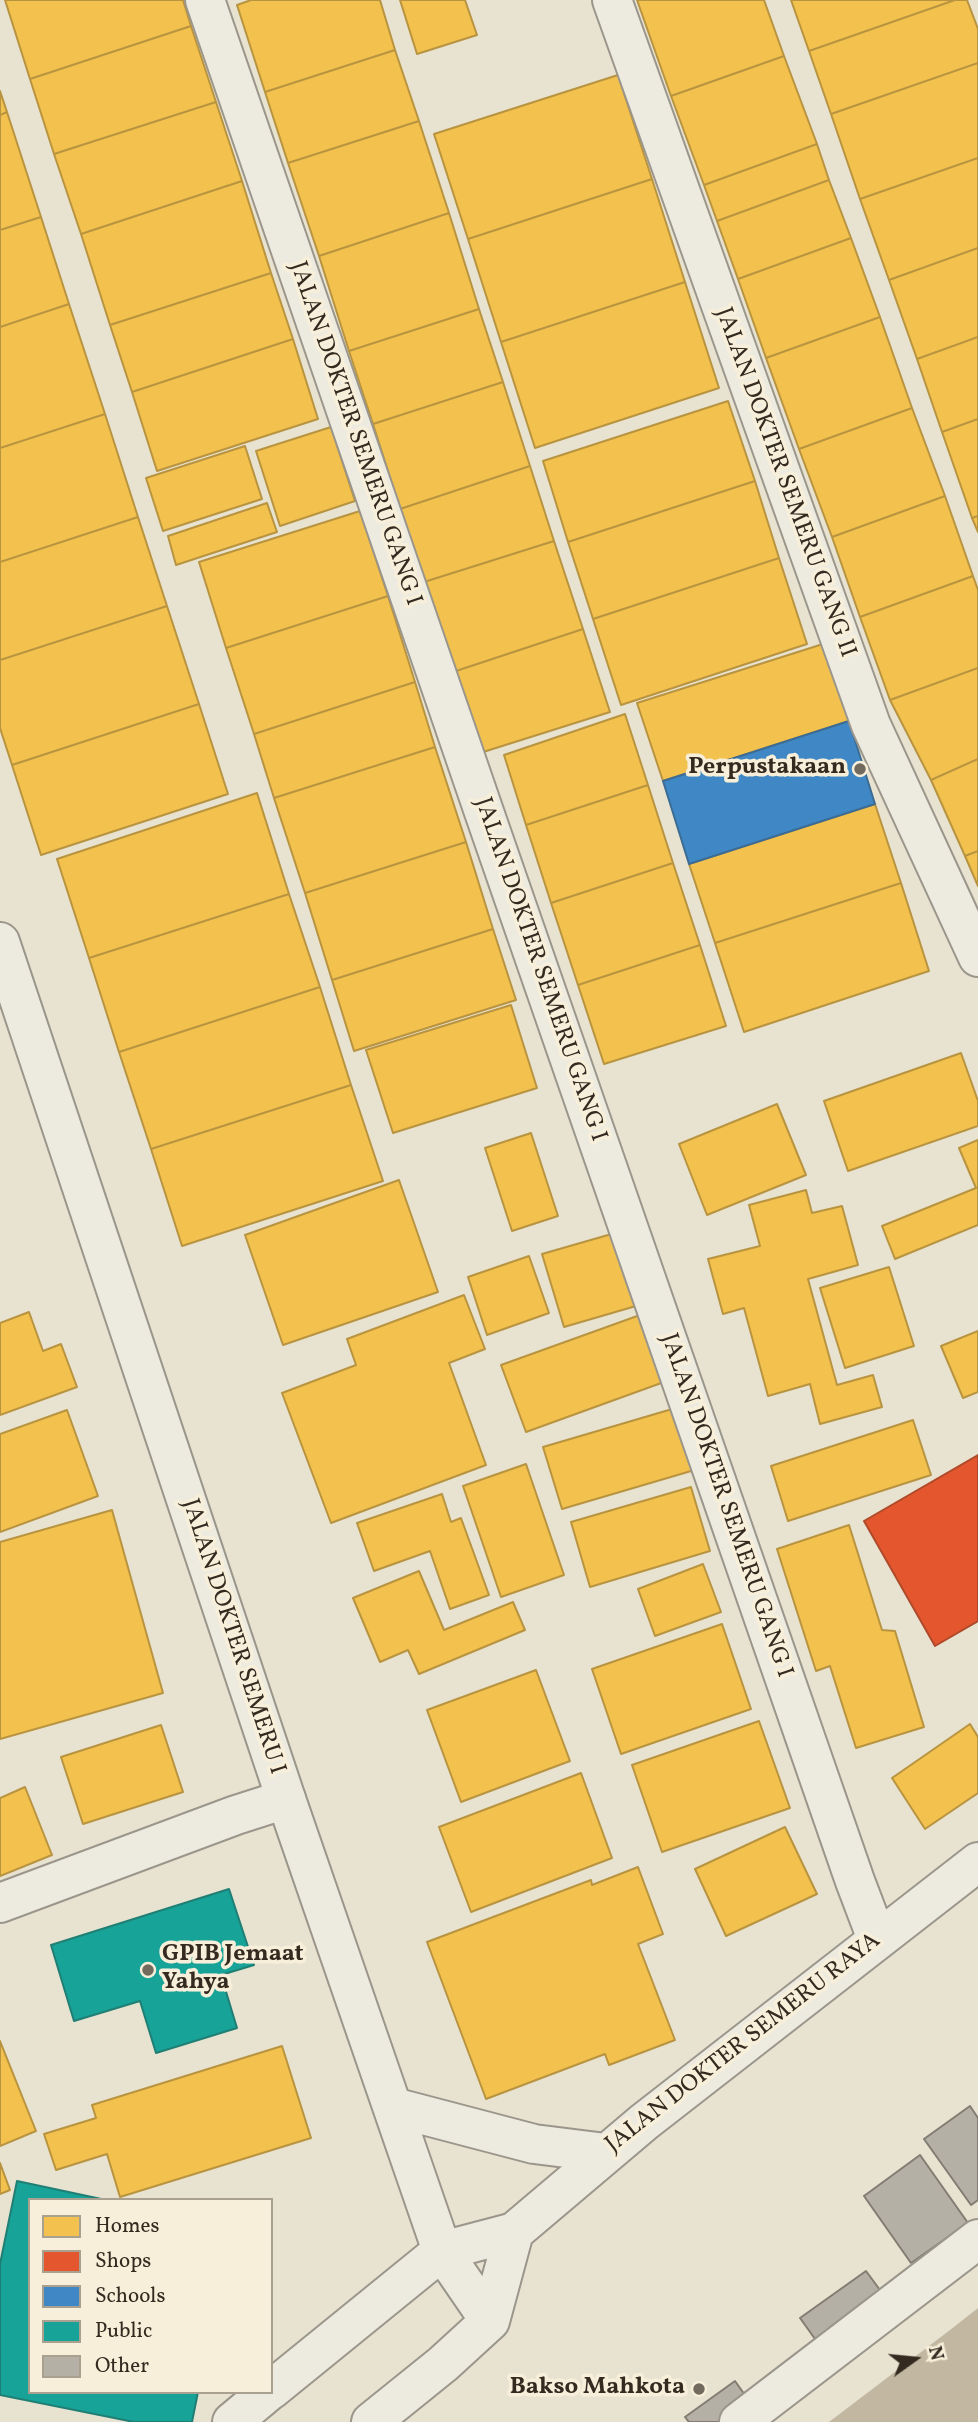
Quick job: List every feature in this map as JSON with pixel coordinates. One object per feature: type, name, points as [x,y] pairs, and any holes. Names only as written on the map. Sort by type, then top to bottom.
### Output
[{"type":"street","name":"JALAN DOKTER SEMERU GANG I","points":[[205,0],[496,848],[877,1939]]},
{"type":"street","name":"JALAN DOKTER SEMERU GANG II","points":[[611,0],[871,725],[978,957]]},
{"type":"street","name":"JALAN DOKTER SEMERU I","points":[[0,942],[286,1799],[442,2251],[490,2321]]},
{"type":"street","points":[[0,1903],[286,1799]]},
{"type":"street","name":"JALAN DOKTER SEMERU RAYA","points":[[273,2389],[442,2251],[514,2232],[606,2152],[978,1862]]},
{"type":"street","points":[[393,2107],[534,2144],[606,2152]]},
{"type":"street","points":[[371,2422],[443,2364],[490,2321],[514,2232]]},
{"type":"street","points":[[739,2422],[978,2239]]},
{"type":"street","name":"JALAN DOKTER SEMERU RAYA","points":[[232,2422],[266,2394]]},
{"type":"shaded area","points":[[978,2308],[978,2422],[829,2422],[950,2330]]},
{"type":"building: Homes","points":[[5,0],[183,0],[191,26],[30,79]]},
{"type":"building: Homes","points":[[251,0],[380,0],[395,50],[265,92],[237,5]]},
{"type":"building: Homes","points":[[400,0],[465,0],[477,35],[417,54]]},
{"type":"building: Homes","points":[[637,0],[764,0],[784,56],[671,96]]},
{"type":"building: Homes","points":[[791,0],[955,0],[809,51]]},
{"type":"building: Homes","points":[[955,0],[967,0],[978,29],[978,63],[831,114],[809,51]]},
{"type":"building: Homes","points":[[191,26],[216,102],[54,154],[30,79]]},
{"type":"building: Homes","points":[[395,50],[419,121],[288,163],[265,92]]},
{"type":"building: Homes","points":[[784,56],[817,144],[704,185],[671,96]]},
{"type":"building: Homes","points":[[978,63],[978,158],[860,199],[831,114]]},
{"type":"building: Homes","points":[[618,75],[652,179],[468,239],[434,134]]},
{"type":"building: Homes","points":[[0,91],[7,112],[0,115]]},
{"type":"building: Homes","points":[[216,102],[242,181],[81,234],[54,154]]},
{"type":"building: Homes","points":[[7,112],[41,217],[0,230],[0,115]]},
{"type":"building: Homes","points":[[419,121],[449,213],[319,256],[288,163]]},
{"type":"building: Homes","points":[[817,144],[829,180],[717,221],[704,185]]},
{"type":"building: Homes","points":[[978,158],[978,248],[889,280],[860,199]]},
{"type":"building: Homes","points":[[652,179],[685,282],[501,342],[468,239]]},
{"type":"building: Homes","points":[[829,180],[851,238],[738,279],[717,221]]},
{"type":"building: Homes","points":[[242,181],[271,273],[110,325],[81,234]]},
{"type":"building: Homes","points":[[449,213],[479,309],[349,351],[319,256]]},
{"type":"building: Homes","points":[[41,217],[69,304],[0,327],[0,230]]},
{"type":"building: Homes","points":[[851,238],[880,317],[766,358],[738,279]]},
{"type":"building: Homes","points":[[978,248],[978,337],[917,359],[889,280]]},
{"type":"building: Homes","points":[[271,273],[293,339],[132,392],[110,325]]},
{"type":"building: Homes","points":[[685,282],[719,388],[535,448],[501,342]]},
{"type":"building: Homes","points":[[69,304],[105,414],[0,448],[0,327]]},
{"type":"building: Homes","points":[[479,309],[503,382],[373,424],[349,351]]},
{"type":"building: Homes","points":[[880,317],[912,408],[799,449],[766,358]]},
{"type":"building: Homes","points":[[978,337],[978,419],[942,432],[917,359]]},
{"type":"building: Homes","points":[[293,339],[318,419],[157,471],[132,392]]},
{"type":"building: Homes","points":[[503,382],[530,466],[400,509],[373,424]]},
{"type":"building: Homes","points":[[728,401],[755,481],[568,542],[543,461]]},
{"type":"building: Homes","points":[[912,408],[945,496],[832,537],[799,449]]},
{"type":"building: Homes","points":[[105,414],[138,517],[0,562],[0,448]]},
{"type":"building: Homes","points":[[978,419],[978,516],[972,518],[942,432]]},
{"type":"building: Homes","points":[[331,427],[355,501],[280,526],[256,451]]},
{"type":"building: Homes","points":[[245,446],[262,499],[163,531],[146,478]]},
{"type":"building: Homes","points":[[530,466],[554,541],[424,582],[400,509]]},
{"type":"building: Homes","points":[[755,481],[779,558],[593,619],[568,542]]},
{"type":"building: Homes","points":[[945,496],[973,576],[860,617],[832,537]]},
{"type":"building: Homes","points":[[267,503],[277,532],[176,565],[168,536]]},
{"type":"building: Homes","points":[[360,511],[388,596],[226,648],[199,562]]},
{"type":"building: Homes","points":[[978,516],[978,532],[972,518]]},
{"type":"building: Homes","points":[[138,517],[167,606],[0,660],[0,562]]},
{"type":"building: Homes","points":[[554,541],[583,629],[453,672],[424,582]]},
{"type":"building: Homes","points":[[779,558],[807,644],[621,705],[593,619]]},
{"type":"building: Homes","points":[[973,576],[978,590],[978,668],[890,700],[860,617]]},
{"type":"building: Homes","points":[[388,596],[415,682],[254,734],[226,648]]},
{"type":"building: Homes","points":[[167,606],[199,704],[12,765],[0,728],[0,660]]},
{"type":"building: Homes","points":[[583,629],[610,712],[480,753],[453,672]]},
{"type":"building: Homes","points":[[823,644],[849,721],[663,781],[637,703]]},
{"type":"building: Homes","points":[[978,668],[978,759],[931,780],[890,700]]},
{"type":"building: Homes","points":[[415,682],[435,747],[274,798],[254,734]]},
{"type":"building: Homes","points":[[199,704],[228,794],[41,855],[12,765]]},
{"type":"building: Homes","points":[[625,714],[648,785],[526,825],[504,755]]},
{"type":"building: Homes","points":[[435,747],[466,842],[305,893],[274,798]]},
{"type":"building: Homes","points":[[978,759],[978,851],[965,856],[931,780]]},
{"type":"building: Homes","points":[[648,785],[673,863],[551,903],[526,825]]},
{"type":"building: Homes","points":[[257,793],[289,894],[89,958],[57,859]]},
{"type":"building: Homes","points":[[875,804],[901,883],[715,943],[689,864]]},
{"type":"building: Homes","points":[[466,842],[493,929],[332,980],[305,893]]},
{"type":"building: Homes","points":[[978,851],[978,886],[965,856]]},
{"type":"building: Homes","points":[[673,863],[700,945],[578,985],[551,903]]},
{"type":"building: Homes","points":[[901,883],[929,971],[744,1032],[715,943]]},
{"type":"building: Homes","points":[[289,894],[320,987],[119,1052],[89,958]]},
{"type":"building: Homes","points":[[493,929],[516,1000],[354,1051],[332,980]]},
{"type":"building: Homes","points":[[700,945],[726,1026],[604,1064],[578,985]]},
{"type":"building: Homes","points":[[320,987],[351,1085],[151,1149],[119,1052]]},
{"type":"building: Homes","points":[[511,1005],[537,1088],[393,1133],[366,1050]]},
{"type":"building: Homes","points":[[961,1053],[978,1101],[978,1126],[848,1171],[824,1101]]},
{"type":"building: Homes","points":[[351,1085],[383,1181],[182,1246],[151,1149]]},
{"type":"building: Homes","points":[[777,1104],[806,1175],[707,1215],[679,1144]]},
{"type":"building: Homes","points":[[531,1133],[558,1216],[512,1231],[485,1148]]},
{"type":"building: Homes","points":[[978,1140],[978,1225],[895,1259],[882,1226],[976,1188],[959,1148]]},
{"type":"building: Homes","points":[[399,1180],[438,1292],[283,1345],[245,1235]]},
{"type":"building: Homes","points":[[806,1190],[812,1213],[842,1206],[858,1265],[808,1279],[837,1385],[873,1375],[882,1407],[820,1424],[810,1384],[768,1396],[744,1308],[723,1314],[708,1259],[760,1246],[749,1205]]},
{"type":"building: Homes","points":[[615,1233],[636,1306],[564,1327],[542,1254]]},
{"type":"building: Homes","points":[[529,1256],[549,1313],[487,1335],[468,1277]]},
{"type":"building: Homes","points":[[889,1267],[914,1346],[845,1368],[820,1288]]},
{"type":"building: Homes","points":[[464,1295],[485,1349],[449,1363],[486,1465],[331,1523],[282,1393],[356,1365],[347,1339]]},
{"type":"building: Homes","points":[[29,1312],[43,1351],[61,1344],[77,1387],[0,1415],[0,1323]]},
{"type":"building: Homes","points":[[640,1315],[664,1382],[526,1432],[501,1365]]},
{"type":"building: Homes","points":[[978,1331],[978,1392],[963,1398],[941,1346]]},
{"type":"building: Homes","points":[[679,1407],[698,1469],[562,1509],[543,1447]]},
{"type":"building: Homes","points":[[67,1410],[98,1496],[0,1532],[0,1434]]},
{"type":"building: Homes","points":[[913,1420],[931,1475],[788,1521],[771,1466]]},
{"type":"building: Homes","points":[[526,1464],[564,1575],[501,1597],[463,1486]]},
{"type":"building: Homes","points":[[691,1487],[710,1551],[590,1587],[571,1522]]},
{"type":"building: Homes","points":[[442,1494],[451,1522],[461,1518],[489,1595],[450,1609],[430,1551],[374,1571],[357,1523]]},
{"type":"building: Homes","points":[[112,1510],[163,1693],[0,1739],[0,1542]]},
{"type":"building: Homes","points":[[849,1525],[882,1630],[895,1631],[924,1727],[856,1748],[830,1666],[816,1671],[777,1549]]},
{"type":"building: Homes","points":[[703,1564],[721,1612],[655,1636],[638,1589]]},
{"type":"building: Homes","points":[[419,1571],[444,1630],[513,1602],[525,1630],[419,1674],[408,1650],[380,1662],[353,1598]]},
{"type":"building: Homes","points":[[722,1624],[751,1709],[621,1754],[592,1669]]},
{"type":"building: Homes","points":[[536,1670],[570,1761],[461,1802],[427,1710]]},
{"type":"building: Homes","points":[[759,1721],[790,1808],[662,1852],[632,1765]]},
{"type":"building: Homes","points":[[970,1724],[978,1737],[978,1793],[925,1829],[892,1778]]},
{"type":"building: Homes","points":[[161,1725],[183,1792],[83,1824],[61,1757]]},
{"type":"building: Homes","points":[[581,1773],[612,1858],[471,1912],[439,1827]]},
{"type":"building: Homes","points":[[25,1787],[52,1855],[0,1876],[0,1798]]},
{"type":"building: Homes","points":[[785,1827],[817,1894],[726,1936],[695,1869]]},
{"type":"building: Homes","points":[[638,1867],[663,1934],[638,1944],[675,2040],[609,2065],[605,2054],[486,2099],[427,1942],[591,1880],[592,1885]]},
{"type":"building: Homes","points":[[0,2041],[36,2131],[0,2146]]},
{"type":"building: Homes","points":[[282,2046],[311,2138],[120,2197],[107,2154],[56,2170],[44,2134],[96,2118],[92,2105]]},
{"type":"building: Homes","points":[[0,2163],[10,2190],[0,2194]]},
{"type":"building: Shops","points":[[978,1455],[978,1621],[935,1646],[864,1521]]},
{"type":"building: Schools","points":[[849,721],[875,804],[689,864],[663,781]]},
{"type":"building: Public","name":"GPIB Jemaat Yahya","points":[[229,1889],[254,1965],[221,1975],[237,2028],[156,2053],[140,2001],[74,2021],[51,1945]]},
{"type":"building: Public","points":[[17,2181],[97,2198],[28,2198],[28,2394],[198,2394],[192,2422],[134,2422],[0,2395],[0,2264]]},
{"type":"building: Other","points":[[970,2106],[978,2118],[978,2200],[971,2205],[924,2139]]},
{"type":"building: Other","points":[[920,2155],[968,2223],[911,2263],[864,2196]]},
{"type":"building: Other","points":[[866,2271],[891,2305],[825,2353],[800,2318]]},
{"type":"building: Other","points":[[735,2381],[752,2405],[727,2422],[689,2422],[685,2417]]},
{"type":"place","name":"Perpustakaan","points":[[860,769]]},
{"type":"place","name":"GPIB Jemaat Yahya","points":[[148,1970]]},
{"type":"place","name":"Bakso Mahkota","points":[[699,2389]]}]
